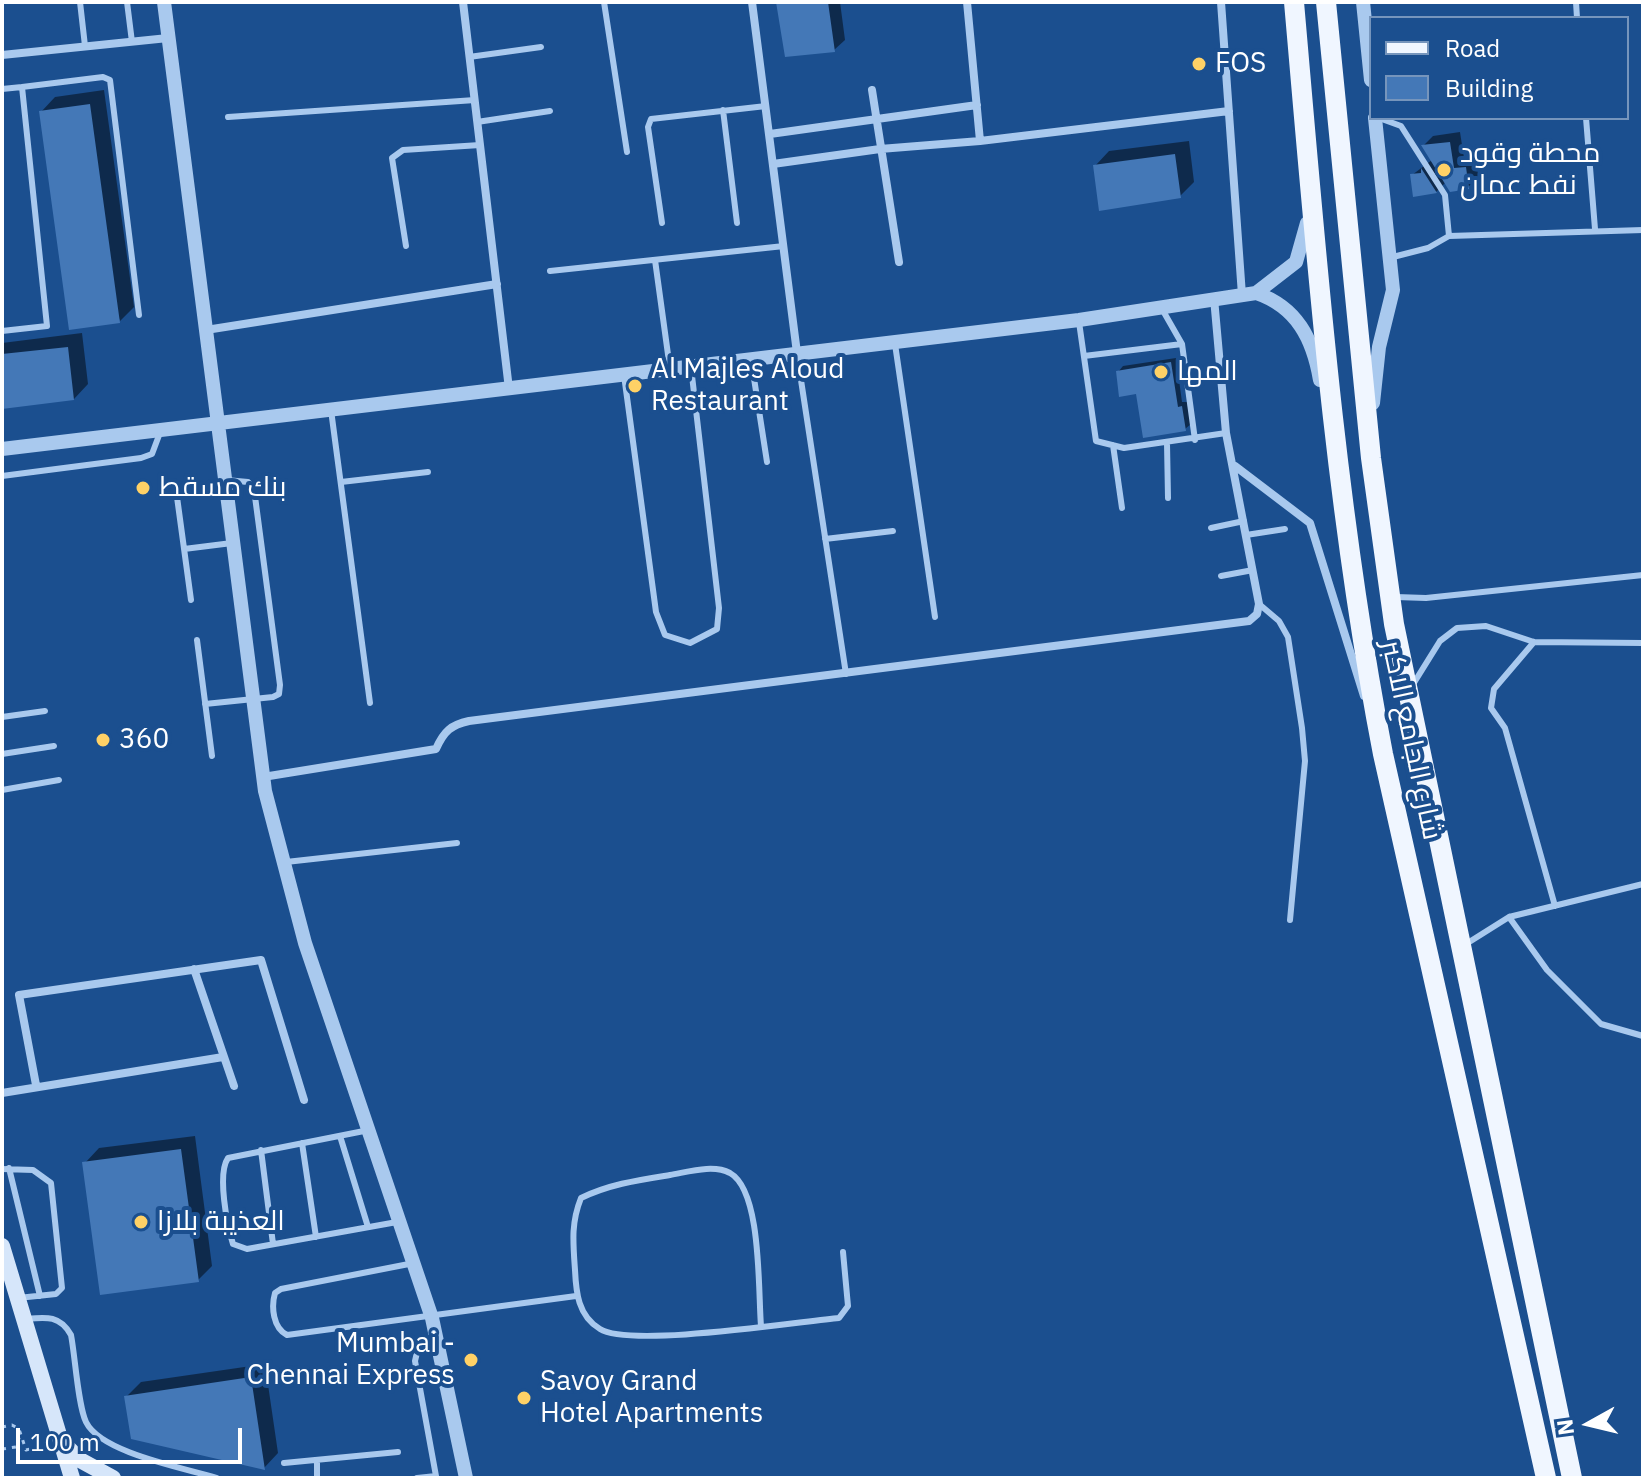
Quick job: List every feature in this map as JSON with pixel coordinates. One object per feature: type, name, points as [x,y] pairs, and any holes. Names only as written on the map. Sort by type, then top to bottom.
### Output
[{"type":"main road","name":"شارع الجامع الاكبر","points":[[1294,2],[1360,635],[1383,754],[1546,1478]]},
{"type":"main road","name":"شارع الجامع الاكبر","points":[[1326,2],[1371,458],[1391,596],[1572,1478]]},
{"type":"main road","points":[[2,1246],[72,1478]]},
{"type":"main road","points":[[62,1441],[80,1460],[113,1478]]},
{"type":"street","points":[[164,2],[263,777],[305,943],[432,1318],[466,1478]]},
{"type":"street","points":[[463,2],[509,389]]},
{"type":"street","points":[[752,2],[797,353]]},
{"type":"street","points":[[967,2],[980,141]]},
{"type":"street","points":[[1221,2],[1229,111],[1249,294]]},
{"type":"street","points":[[1363,2],[1369,60]]},
{"type":"street","points":[[2,55],[168,38]]},
{"type":"street","points":[[872,90],[899,262]]},
{"type":"street","points":[[770,134],[977,105]]},
{"type":"street","points":[[773,164],[880,149],[980,141],[1229,111]]},
{"type":"street","points":[[1371,458],[1374,377],[1393,290],[1377,120]]},
{"type":"street","points":[[1249,294],[1296,262],[1308,231],[1307,141]]},
{"type":"street","points":[[206,330],[497,284]]},
{"type":"street","points":[[2,449],[1079,320],[1249,294],[1278,301],[1300,323],[1315,352],[1330,451],[1342,485]]},
{"type":"street","points":[[263,777],[436,749],[442,734],[453,725],[469,721],[1236,625],[1257,614],[1259,604],[1235,466],[1226,433],[1214,297]]},
{"type":"street","points":[[1235,466],[1310,523],[1383,754]]},
{"type":"street","points":[[36,1085],[19,995],[261,960],[304,1100]]},
{"type":"street","points":[[194,969],[234,1086]]},
{"type":"street","points":[[2,1093],[36,1085],[223,1057]]},
{"type":"lane","points":[[80,2],[85,46]]},
{"type":"lane","points":[[127,2],[132,42]]},
{"type":"lane","points":[[604,2],[627,152]]},
{"type":"lane","points":[[469,57],[541,47]]},
{"type":"lane","points":[[2,89],[103,77],[110,80],[139,315]]},
{"type":"lane","points":[[2,331],[47,326],[22,87]]},
{"type":"lane","points":[[228,117],[475,100]]},
{"type":"lane","points":[[662,223],[648,127],[651,119],[766,106]]},
{"type":"lane","points":[[723,110],[737,223]]},
{"type":"lane","points":[[477,122],[550,111]]},
{"type":"lane","points":[[1383,120],[1401,126],[1417,156],[1445,195],[1449,236]]},
{"type":"lane","points":[[1586,120],[1595,229]]},
{"type":"lane","points":[[406,246],[392,158],[394,154],[403,150],[480,145]]},
{"type":"lane","points":[[1389,258],[1428,248],[1449,236],[1595,229],[1643,230]]},
{"type":"lane","points":[[550,271],[784,246]]},
{"type":"lane","points":[[655,260],[670,369]]},
{"type":"lane","points":[[1160,306],[1182,344],[1195,440]]},
{"type":"lane","points":[[1079,320],[1096,441],[1124,448],[1195,440],[1226,433]]},
{"type":"lane","points":[[895,342],[935,617]]},
{"type":"lane","points":[[1084,356],[1182,344]]},
{"type":"lane","points":[[797,353],[846,674]]},
{"type":"lane","points":[[751,359],[767,462]]},
{"type":"lane","points":[[624,375],[656,612],[665,635],[690,643],[717,629],[719,608],[691,366]]},
{"type":"lane","points":[[331,410],[370,703]]},
{"type":"lane","points":[[2,476],[141,458],[152,454],[161,430]]},
{"type":"lane","points":[[1167,443],[1168,498]]},
{"type":"lane","points":[[1113,445],[1122,508]]},
{"type":"lane","points":[[341,482],[428,472]]},
{"type":"lane","points":[[205,704],[273,697],[279,694],[280,685],[256,499],[248,482],[224,480]]},
{"type":"lane","points":[[177,497],[191,600]]},
{"type":"lane","points":[[1211,528],[1244,521]]},
{"type":"lane","points":[[1246,535],[1285,529]]},
{"type":"lane","points":[[825,539],[893,531]]},
{"type":"lane","points":[[184,549],[232,543]]},
{"type":"lane","points":[[1221,576],[1253,570]]},
{"type":"lane","points":[[1391,596],[1426,598],[1643,575]]},
{"type":"lane","points":[[1259,604],[1279,621],[1288,637],[1302,728],[1305,761],[1290,920]]},
{"type":"lane","points":[[1409,693],[1440,641],[1457,628],[1486,626],[1534,642],[1643,643]]},
{"type":"lane","points":[[197,640],[212,756]]},
{"type":"lane","points":[[1534,642],[1494,689],[1491,708],[1505,728],[1555,906]]},
{"type":"lane","points":[[2,717],[45,711]]},
{"type":"lane","points":[[2,754],[54,746]]},
{"type":"lane","points":[[2,790],[59,780]]},
{"type":"lane","points":[[284,862],[457,843]]},
{"type":"lane","points":[[1461,947],[1509,917],[1643,884]]},
{"type":"lane","points":[[1509,917],[1547,970],[1601,1024],[1643,1036]]},
{"type":"lane","points":[[369,1130],[233,1156],[223,1165],[233,1244],[238,1248],[273,1244],[400,1222]]},
{"type":"lane","points":[[340,1136],[368,1227]]},
{"type":"lane","points":[[302,1143],[316,1237]]},
{"type":"lane","points":[[261,1150],[273,1244]]},
{"type":"lane","points":[[18,1298],[40,1296],[56,1294],[62,1288],[51,1183],[41,1173],[5,1168],[40,1296]]},
{"type":"lane","points":[[761,1326],[752,1205],[743,1185],[729,1172],[708,1169],[606,1186],[581,1198],[571,1223],[576,1296],[587,1319],[600,1330],[616,1336],[761,1326],[839,1318],[848,1306],[843,1252]]},
{"type":"lane","points":[[414,1263],[281,1289],[275,1293],[272,1303],[277,1326],[287,1335],[432,1318],[576,1296]]},
{"type":"lane","points":[[26,1319],[56,1318],[66,1325],[71,1335],[86,1422],[99,1437],[118,1448],[217,1478]]},
{"type":"lane","points":[[417,1478],[436,1476],[415,1361],[418,1348],[438,1344]]},
{"type":"lane","points":[[284,1463],[398,1452]]},
{"type":"lane","points":[[317,1460],[317,1478]]},
{"type":"path","points":[[2,1426],[12,1425],[19,1429],[26,1450],[62,1441]]},
{"type":"path","points":[[2,1426],[17,1427],[21,1440],[16,1447],[2,1449]]},
{"type":"building","points":[[776,2],[828,2],[835,52],[785,57]]},
{"type":"building","points":[[90,104],[120,323],[69,330],[39,111]]},
{"type":"building","points":[[1450,142],[1454,168],[1466,167],[1469,189],[1450,192],[1421,145]]},
{"type":"building","points":[[1175,154],[1181,198],[1099,211],[1093,165]]},
{"type":"building","points":[[1421,168],[1437,193],[1413,197],[1410,174],[1421,173]]},
{"type":"building","points":[[68,347],[74,400],[2,409],[2,354]]},
{"type":"building","points":[[1171,362],[1178,407],[1182,406],[1186,431],[1143,438],[1136,394],[1119,397],[1116,371]]},
{"type":"building","name":"العذيبة بلازا","points":[[181,1149],[199,1282],[100,1295],[82,1162]]},
{"type":"building","points":[[251,1377],[265,1470],[131,1439],[124,1396]]},
{"type":"place","name":"FOS","points":[[1199,64]]},
{"type":"place","name":"محطة وقود نفط عمان","points":[[1444,170]]},
{"type":"place","name":"المه‍ا","points":[[1161,372]]},
{"type":"place","name":"Al Majles Aloud Restaurant","points":[[635,386]]},
{"type":"place","name":"بنك مسقط","points":[[143,488]]},
{"type":"place","name":"360","points":[[103,740]]},
{"type":"place","name":"العذيبة بلازا","points":[[141,1222]]},
{"type":"place","name":"Mumbai - Chennai Express","points":[[471,1360]]},
{"type":"place","name":"Savoy Grand Hotel Apartments","points":[[524,1398]]}]
